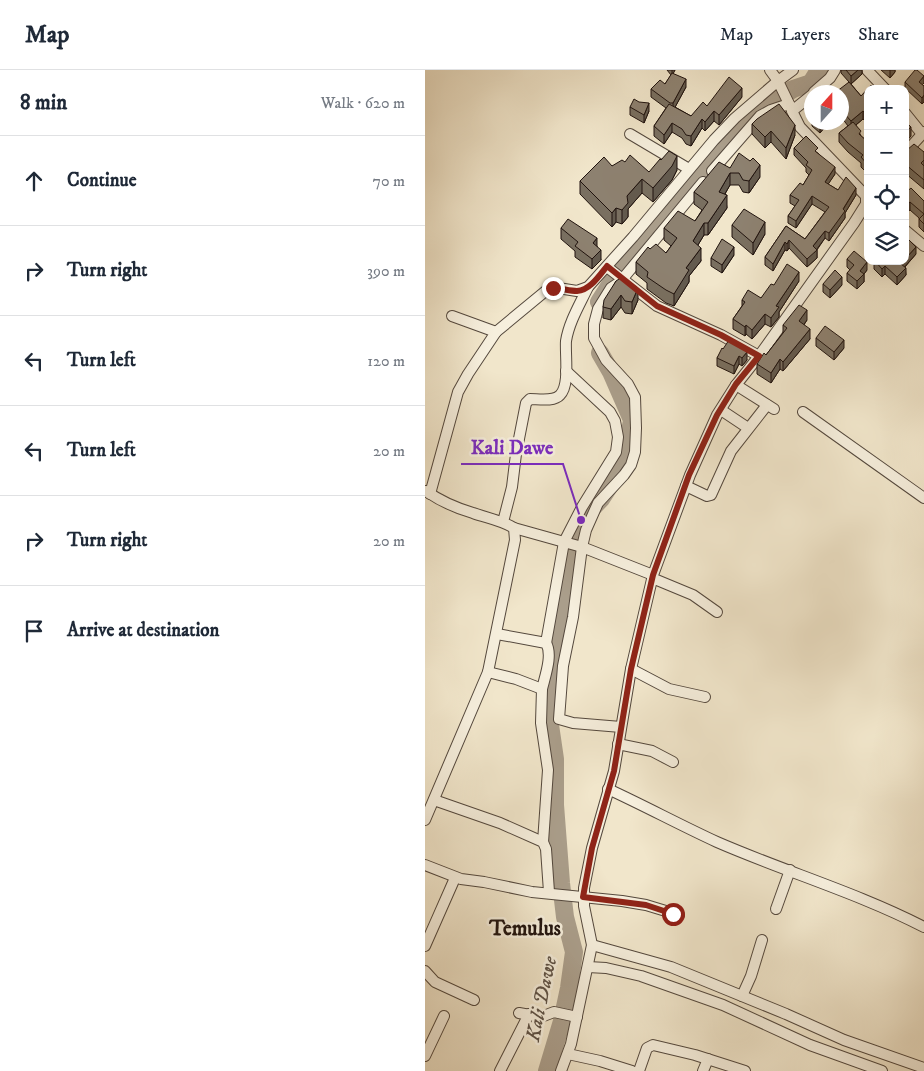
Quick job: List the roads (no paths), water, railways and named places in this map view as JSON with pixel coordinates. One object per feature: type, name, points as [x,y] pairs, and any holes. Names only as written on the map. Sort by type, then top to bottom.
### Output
[{"type":"street","points":[[770,70],[780,84],[800,127],[864,193]]},
{"type":"street","points":[[621,728],[573,723],[559,719],[563,666],[577,594],[572,545],[586,530],[598,504],[627,470],[635,452],[635,397],[628,384],[606,360],[594,338],[597,309],[611,288],[616,272],[689,169],[735,118],[780,84],[793,70]]},
{"type":"street","points":[[823,85],[835,70]]},
{"type":"street","points":[[867,70],[881,85]]},
{"type":"street","points":[[717,612],[693,595],[653,576],[572,545],[456,508],[427,492],[458,392],[496,332],[548,290],[558,288],[577,291],[616,272],[752,124],[771,110],[804,98]]},
{"type":"street","points":[[909,117],[923,133],[909,148]]},
{"type":"street","points":[[630,134],[689,169]]},
{"type":"street","points":[[561,1071],[568,1054],[589,967],[592,945],[578,896],[614,771],[631,669],[653,576],[686,486],[721,410],[736,384],[759,356],[855,224],[864,206]]},
{"type":"street","points":[[909,233],[924,246]]},
{"type":"street","points":[[616,272],[657,306],[721,335],[759,356]]},
{"type":"street","points":[[503,522],[512,487],[515,454],[526,403],[530,399],[551,399],[560,395],[565,382],[567,340],[574,316],[588,287]]},
{"type":"street","points":[[453,316],[496,332]]},
{"type":"street","points":[[552,893],[546,849],[543,842],[547,770],[541,722],[542,689],[549,650],[546,643],[582,507],[617,452],[619,436],[613,416],[566,371]]},
{"type":"street","points":[[686,486],[707,496],[711,495],[731,451],[748,428],[770,407],[736,384]]},
{"type":"street","points":[[721,410],[748,428]]},
{"type":"street","points":[[803,412],[924,498]]},
{"type":"street","points":[[425,820],[489,672],[515,540],[514,528]]},
{"type":"street","points":[[497,634],[546,643]]},
{"type":"street","points":[[631,669],[669,689],[705,697]]},
{"type":"street","points":[[489,672],[516,679],[542,689]]},
{"type":"street","points":[[618,744],[652,751],[673,762]]},
{"type":"street","points":[[608,789],[717,842],[904,917],[924,928]]},
{"type":"street","points":[[434,800],[500,823],[543,842]]},
{"type":"street","points":[[425,866],[455,878],[532,892],[630,902],[679,914]]},
{"type":"street","points":[[776,909],[790,870]]},
{"type":"street","points":[[425,946],[455,878]]},
{"type":"street","points":[[742,996],[751,976],[762,940]]},
{"type":"street","points":[[592,945],[671,967],[844,1040],[924,1068]]},
{"type":"street","points":[[589,967],[606,968],[641,976],[723,1005],[810,1045],[882,1071]]},
{"type":"street","points":[[425,971],[435,982],[474,1000]]},
{"type":"street","points":[[500,1071],[524,1013],[541,1017],[548,1012],[577,1016]]},
{"type":"street","points":[[425,1056],[444,1016]]},
{"type":"street","points":[[639,1071],[647,1048],[653,1045],[745,1071]]},
{"type":"street","points":[[568,1054],[600,1060],[632,1071]]},
{"type":"street","points":[[703,1071],[708,1059]]},
{"type":"waterway","name":"Kali Dawe","points":[[599,302],[620,269],[721,145],[745,119],[793,89],[811,83],[819,70]]},
{"type":"waterway","name":"Kali Dawe","points":[[547,1071],[562,1021],[574,952],[565,917],[561,883],[555,805],[555,759],[549,718],[551,679],[561,622],[570,546],[581,520],[601,499],[622,467],[632,420],[611,372],[600,353]]},
{"type":"place","name":"Kali Dawe","points":[[581,520]]},
{"type":"district","name":"Temulus","points":[[525,929]]}]
